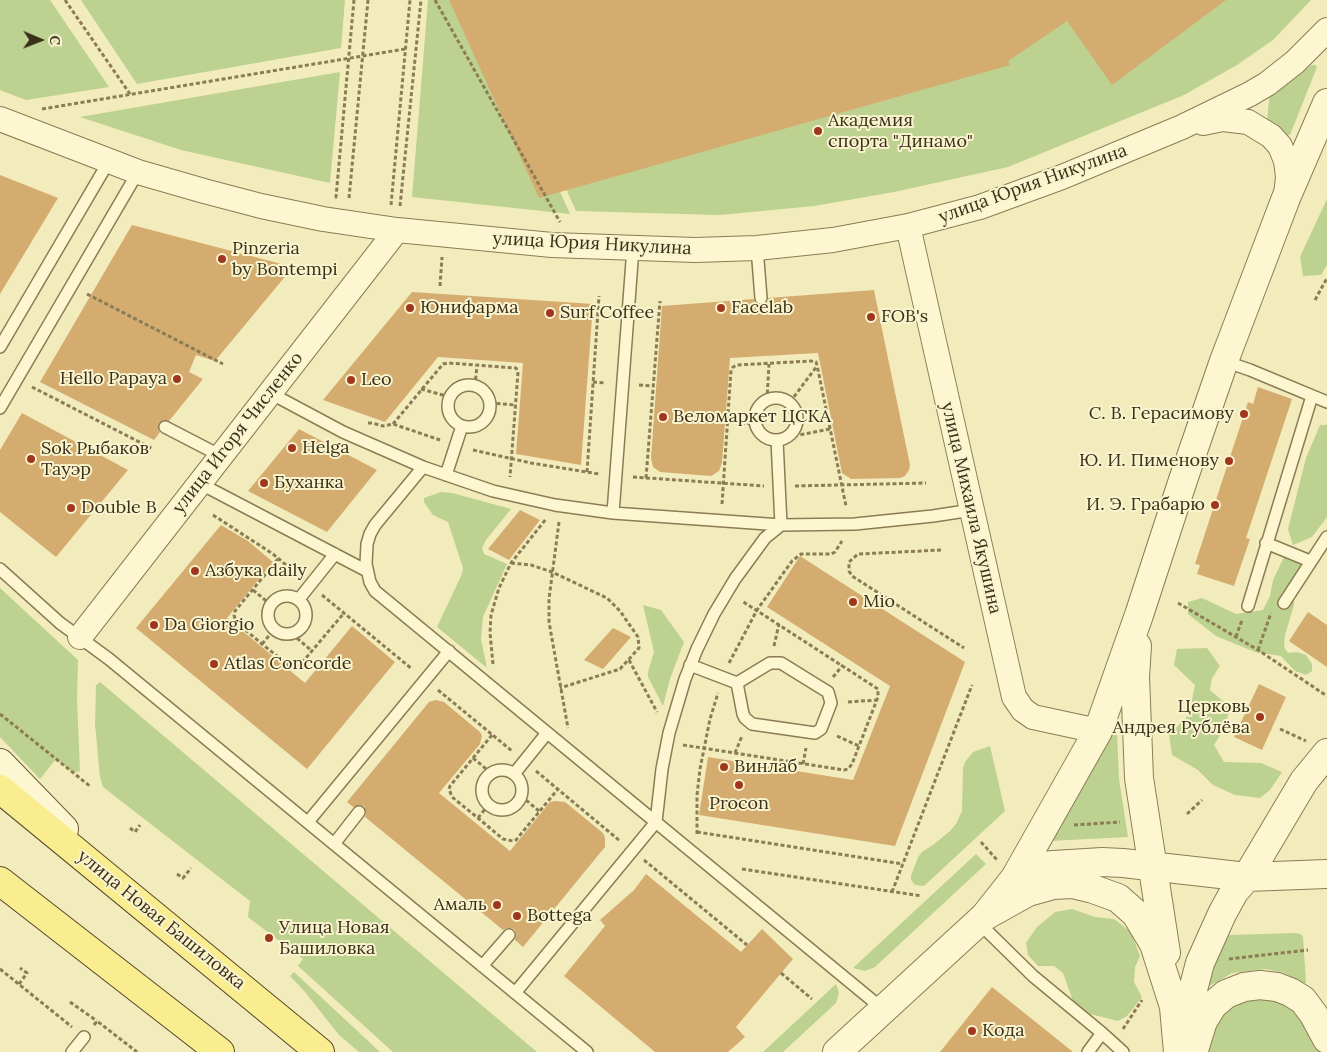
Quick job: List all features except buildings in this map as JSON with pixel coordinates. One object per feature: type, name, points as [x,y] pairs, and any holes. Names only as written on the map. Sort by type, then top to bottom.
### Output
[{"type":"main road","name":"улица Новая Башиловка","points":[[0,789],[118,884],[320,1052]]},
{"type":"main road","points":[[7,888],[220,1052]]},
{"type":"street","name":"улица Юрия Никулина","points":[[0,119],[138,172],[204,192],[323,219],[397,230],[552,244],[695,250],[757,248],[833,240],[908,226],[980,207],[1062,177],[1182,127],[1250,94],[1295,62],[1327,30]]},
{"type":"street","points":[[981,919],[1006,869],[1098,732],[1139,614],[1182,480],[1224,361],[1286,198],[1327,103]]},
{"type":"street","name":"улица Юрия Никулина","points":[[1182,127],[1223,119],[1248,122],[1259,127],[1272,136],[1280,146],[1286,161],[1288,176],[1286,198]]},
{"type":"street","name":"улица Михаила Якушина","points":[[908,226],[1014,697],[1023,710],[1033,718],[1098,732]]},
{"type":"street","name":"улица Игоря Численко","points":[[80,637],[397,230]]},
{"type":"street","points":[[1139,614],[1135,677],[1139,778],[1176,1013],[1184,1051]]},
{"type":"street","points":[[1184,1051],[1194,984],[1210,939],[1234,892],[1247,876],[1304,781],[1318,748]]},
{"type":"street","points":[[0,763],[118,884]]},
{"type":"street","points":[[1006,869],[1064,863],[1123,863],[1247,876],[1327,874]]},
{"type":"street","points":[[837,1052],[981,919],[1028,892],[1053,885],[1072,884],[1093,889],[1118,898],[1136,914],[1154,944],[1176,1013]]},
{"type":"street","points":[[1184,1051],[1196,1042],[1203,1021],[1214,1005],[1226,994],[1244,987],[1260,985],[1277,987],[1303,1000],[1314,1015],[1327,1039]]},
{"type":"lane","points":[[0,347],[109,162]]},
{"type":"lane","points":[[0,408],[138,172]]},
{"type":"lane","points":[[613,512],[632,248]]},
{"type":"lane","points":[[757,248],[761,298]]},
{"type":"lane","points":[[1224,361],[1327,402]]},
{"type":"lane","points":[[475,386],[486,394],[490,403],[488,414],[482,423],[472,427],[457,424],[450,416],[448,407],[450,397],[460,387],[475,386]]},
{"type":"lane","points":[[270,393],[343,432],[424,467],[509,495],[562,506],[613,512],[782,525],[855,524],[972,510]]},
{"type":"lane","points":[[1248,606],[1312,396]]},
{"type":"lane","points":[[778,398],[790,402],[798,418],[794,430],[781,439],[766,437],[761,434],[756,424],[755,418],[758,407],[767,400],[778,398]]},
{"type":"lane","points":[[446,475],[462,426]]},
{"type":"lane","points":[[165,427],[221,456]]},
{"type":"lane","points":[[781,439],[782,525]]},
{"type":"lane","points":[[424,467],[372,529],[366,550],[367,571],[375,591],[884,1010]]},
{"type":"lane","points":[[199,483],[367,571]]},
{"type":"lane","points":[[515,993],[656,822],[662,769],[668,738],[690,665],[727,591],[765,538],[782,525]]},
{"type":"lane","points":[[1284,603],[1327,537]]},
{"type":"lane","points":[[1266,543],[1310,561]]},
{"type":"lane","points":[[298,599],[336,554]]},
{"type":"lane","points":[[0,569],[60,623],[109,659],[587,1052]]},
{"type":"lane","points":[[287,596],[298,599],[306,610],[302,628],[292,634],[279,633],[274,630],[267,615],[270,604],[280,597],[287,596]]},
{"type":"lane","points":[[308,822],[449,651]]},
{"type":"lane","points":[[770,663],[781,663],[828,692],[831,703],[821,729],[815,732],[808,733],[752,724],[743,714],[737,683],[770,663]]},
{"type":"lane","points":[[690,665],[737,683]]},
{"type":"lane","points":[[514,774],[547,733]]},
{"type":"lane","points":[[503,770],[514,774],[521,784],[521,796],[515,805],[504,810],[489,804],[483,796],[483,786],[484,781],[491,773],[503,770]]},
{"type":"lane","points":[[334,844],[359,812]]},
{"type":"lane","points":[[981,919],[1034,976],[1124,1052]]},
{"type":"lane","points":[[482,966],[508,935]]},
{"type":"lane","points":[[1088,1052],[1102,1033]]},
{"type":"lane","points":[[72,1052],[84,1037]]},
{"type":"path","points":[[66,0],[130,94]]},
{"type":"path","points":[[354,0],[336,197],[357,200]]},
{"type":"path","points":[[349,199],[368,0]]},
{"type":"path","points":[[391,205],[410,0]]},
{"type":"path","points":[[383,204],[401,206],[421,0]]},
{"type":"path","points":[[435,0],[562,224]]},
{"type":"path","points":[[38,109],[405,49]]},
{"type":"path","points":[[1315,300],[1327,278]]},
{"type":"path","points":[[86,294],[223,364]]},
{"type":"path","points":[[587,472],[600,296]]},
{"type":"path","points":[[646,478],[660,301]]},
{"type":"path","points":[[393,424],[443,364],[517,369],[509,495]]},
{"type":"path","points":[[767,400],[769,364]]},
{"type":"path","points":[[475,386],[477,365]]},
{"type":"path","points":[[790,402],[817,365]]},
{"type":"path","points":[[32,386],[153,449]]},
{"type":"path","points":[[421,389],[450,397]]},
{"type":"path","points":[[490,403],[515,405]]},
{"type":"path","points":[[728,422],[756,424]]},
{"type":"path","points":[[781,439],[830,429]]},
{"type":"path","points":[[864,484],[926,483]]},
{"type":"path","points":[[501,694],[492,662],[490,633],[494,603],[499,588],[512,563],[541,524],[562,506]]},
{"type":"path","points":[[562,506],[548,607],[560,688],[573,754]]},
{"type":"path","points":[[213,515],[278,558],[747,945]]},
{"type":"path","points":[[941,550],[858,554],[849,562],[849,571],[852,576],[964,648]]},
{"type":"path","points":[[278,558],[235,611],[234,618],[236,622],[262,644],[288,665],[300,666],[344,613]]},
{"type":"path","points":[[512,563],[531,565],[552,572],[599,593],[613,602],[640,640],[639,648],[616,670],[560,688]]},
{"type":"path","points":[[253,590],[270,604]]},
{"type":"path","points":[[628,660],[668,738],[844,770],[851,767],[877,700],[879,692],[876,687],[727,591]]},
{"type":"path","points":[[1178,603],[1258,650],[1327,696]]},
{"type":"path","points":[[1258,650],[1271,612],[1284,603]]},
{"type":"path","points":[[262,644],[274,630]]},
{"type":"path","points":[[292,634],[312,651]]},
{"type":"path","points":[[892,892],[972,685]]},
{"type":"path","points":[[831,703],[877,700]]},
{"type":"path","points":[[0,714],[91,787]]},
{"type":"path","points":[[821,729],[859,746]]},
{"type":"path","points":[[1280,729],[1318,748]]},
{"type":"path","points":[[492,735],[450,786],[450,793],[452,797],[503,839],[510,842],[516,840],[558,789]]},
{"type":"path","points":[[473,758],[491,773]]},
{"type":"path","points":[[521,796],[539,811]]},
{"type":"path","points":[[1186,814],[1202,800]]},
{"type":"path","points":[[478,818],[489,804]]},
{"type":"path","points":[[1068,825],[1126,821]]},
{"type":"path","points":[[130,828],[135,832],[140,825]]},
{"type":"path","points":[[697,832],[903,864]]},
{"type":"path","points":[[981,842],[1006,869]]},
{"type":"path","points":[[706,864],[922,896]]},
{"type":"path","points":[[177,874],[183,878],[191,868]]},
{"type":"path","points":[[1221,960],[1308,950]]},
{"type":"path","points":[[19,984],[27,973],[20,968]]},
{"type":"path","points":[[0,969],[84,1037],[97,1021]]},
{"type":"path","points":[[781,973],[812,998]]},
{"type":"path","points":[[1114,1044],[1142,1000]]},
{"type":"path","points":[[70,1002],[137,1052]]},
{"type":"green space","points":[[0,0],[50,0],[109,87],[26,100],[0,90]]},
{"type":"green space","points":[[81,0],[345,0],[341,48],[137,84]]},
{"type":"green space","points":[[428,0],[475,0],[570,214],[412,197]]},
{"type":"green space","name":"Академия спорта \"Динамо\"","points":[[481,0],[1311,0],[1273,40],[1237,65],[1184,95],[1008,167],[894,192],[814,206],[720,215],[576,211]]},
{"type":"green space","points":[[1312,65],[1317,67],[1290,135],[1285,135],[1267,121],[1270,91]]},
{"type":"green space","points":[[340,72],[330,183],[181,150],[80,117]]},
{"type":"green space","points":[[1327,199],[1327,265],[1321,275],[1303,276],[1300,257]]},
{"type":"green space","points":[[1320,425],[1327,425],[1327,517],[1312,537],[1293,545],[1288,529],[1306,458]]},
{"type":"green space","points":[[441,492],[452,493],[511,509],[486,540],[482,548],[484,554],[507,564],[483,617],[481,639],[487,668],[437,627],[462,574],[463,568],[448,522],[433,515],[424,502],[424,498]]},
{"type":"green space","points":[[1285,555],[1302,563],[1294,579],[1294,605],[1285,635],[1284,647],[1288,653],[1297,652],[1306,655],[1312,664],[1312,671],[1306,675],[1295,671],[1281,656],[1255,652],[1216,636],[1188,614],[1188,602],[1202,598],[1236,614],[1263,610],[1270,596],[1273,580]]},
{"type":"green space","points":[[0,588],[78,660],[77,699],[80,771],[74,773],[56,759],[40,779],[0,737]]},
{"type":"green space","points":[[643,605],[661,610],[684,642],[670,679],[663,706],[648,677],[654,652]]},
{"type":"green space","points":[[1207,648],[1220,666],[1212,678],[1210,690],[1230,707],[1225,727],[1214,745],[1224,762],[1261,763],[1282,772],[1270,790],[1260,798],[1235,795],[1213,785],[1198,770],[1172,755],[1169,734],[1189,715],[1195,685],[1174,665],[1177,649]]},
{"type":"green space","points":[[100,682],[537,1052],[393,1052],[298,966],[303,959],[248,917],[250,901],[103,787],[100,777],[95,724],[96,685]]},
{"type":"green space","points":[[1116,708],[1119,779],[1128,837],[1050,841],[1081,789]]},
{"type":"green space","points":[[990,746],[1005,811],[924,886],[915,885],[911,880],[911,876],[918,857],[950,831],[956,824],[962,811],[963,768],[965,762],[973,752]]},
{"type":"green space","points":[[976,854],[986,864],[875,967],[865,971],[853,968]]},
{"type":"green space","points":[[1072,909],[1095,917],[1114,919],[1131,932],[1140,956],[1135,967],[1134,982],[1142,997],[1127,1016],[1118,1021],[1090,1014],[1073,1001],[1063,973],[1054,966],[1038,966],[1028,955],[1026,943],[1037,927],[1055,912]]},
{"type":"green space","points":[[1301,934],[1303,937],[1305,984],[1284,973],[1266,969],[1232,973],[1206,988],[1207,975],[1224,938],[1230,935]]},
{"type":"green space","points":[[294,972],[380,1052],[359,1052],[339,1035],[290,976]]},
{"type":"green space","points":[[836,984],[839,993],[836,1003],[783,1052],[763,1052]]},
{"type":"green space","points":[[1265,996],[1291,1003],[1318,1036],[1322,1052],[1209,1052],[1209,1042],[1216,1023],[1226,1011],[1237,1003]]},
{"type":"place","name":"Академия спорта \"Динамо\"","points":[[818,131]]},
{"type":"place","name":"Pinzeria by Bontempi","points":[[222,259]]},
{"type":"place","name":"Юнифарма","points":[[410,308]]},
{"type":"place","name":"Facelab","points":[[721,308]]},
{"type":"place","name":"Surf Coffee","points":[[550,313]]},
{"type":"place","name":"FOB's","points":[[871,317]]},
{"type":"place","name":"Hello Papaya","points":[[177,379]]},
{"type":"place","name":"Leo","points":[[351,380]]},
{"type":"place","name":"С. В. Герасимову","points":[[1244,414]]},
{"type":"place","name":"Веломаркет ЦСКА","points":[[663,417]]},
{"type":"place","name":"Helga","points":[[292,448]]},
{"type":"place","name":"Sok Рыбаков Тауэр","points":[[31,459]]},
{"type":"place","name":"Ю. И. Пименову","points":[[1229,461]]},
{"type":"place","name":"Буханка","points":[[264,483]]},
{"type":"place","name":"И. Э. Грабарю","points":[[1215,505]]},
{"type":"place","name":"Double B","points":[[71,508]]},
{"type":"place","name":"Азбука daily","points":[[195,571]]},
{"type":"place","name":"Mio","points":[[853,602]]},
{"type":"place","name":"Da Giorgio","points":[[154,625]]},
{"type":"place","name":"Atlas Concorde","points":[[214,664]]},
{"type":"place","name":"Церковь Андрея Рублёва","points":[[1260,717]]},
{"type":"place","name":"Винлаб","points":[[724,767]]},
{"type":"place","name":"Procon","points":[[739,785]]},
{"type":"place","name":"Амаль","points":[[497,905]]},
{"type":"place","name":"Bottega","points":[[517,916]]},
{"type":"place","name":"Улица Новая Башиловка","points":[[269,938]]},
{"type":"place","name":"Кода","points":[[972,1031]]}]
